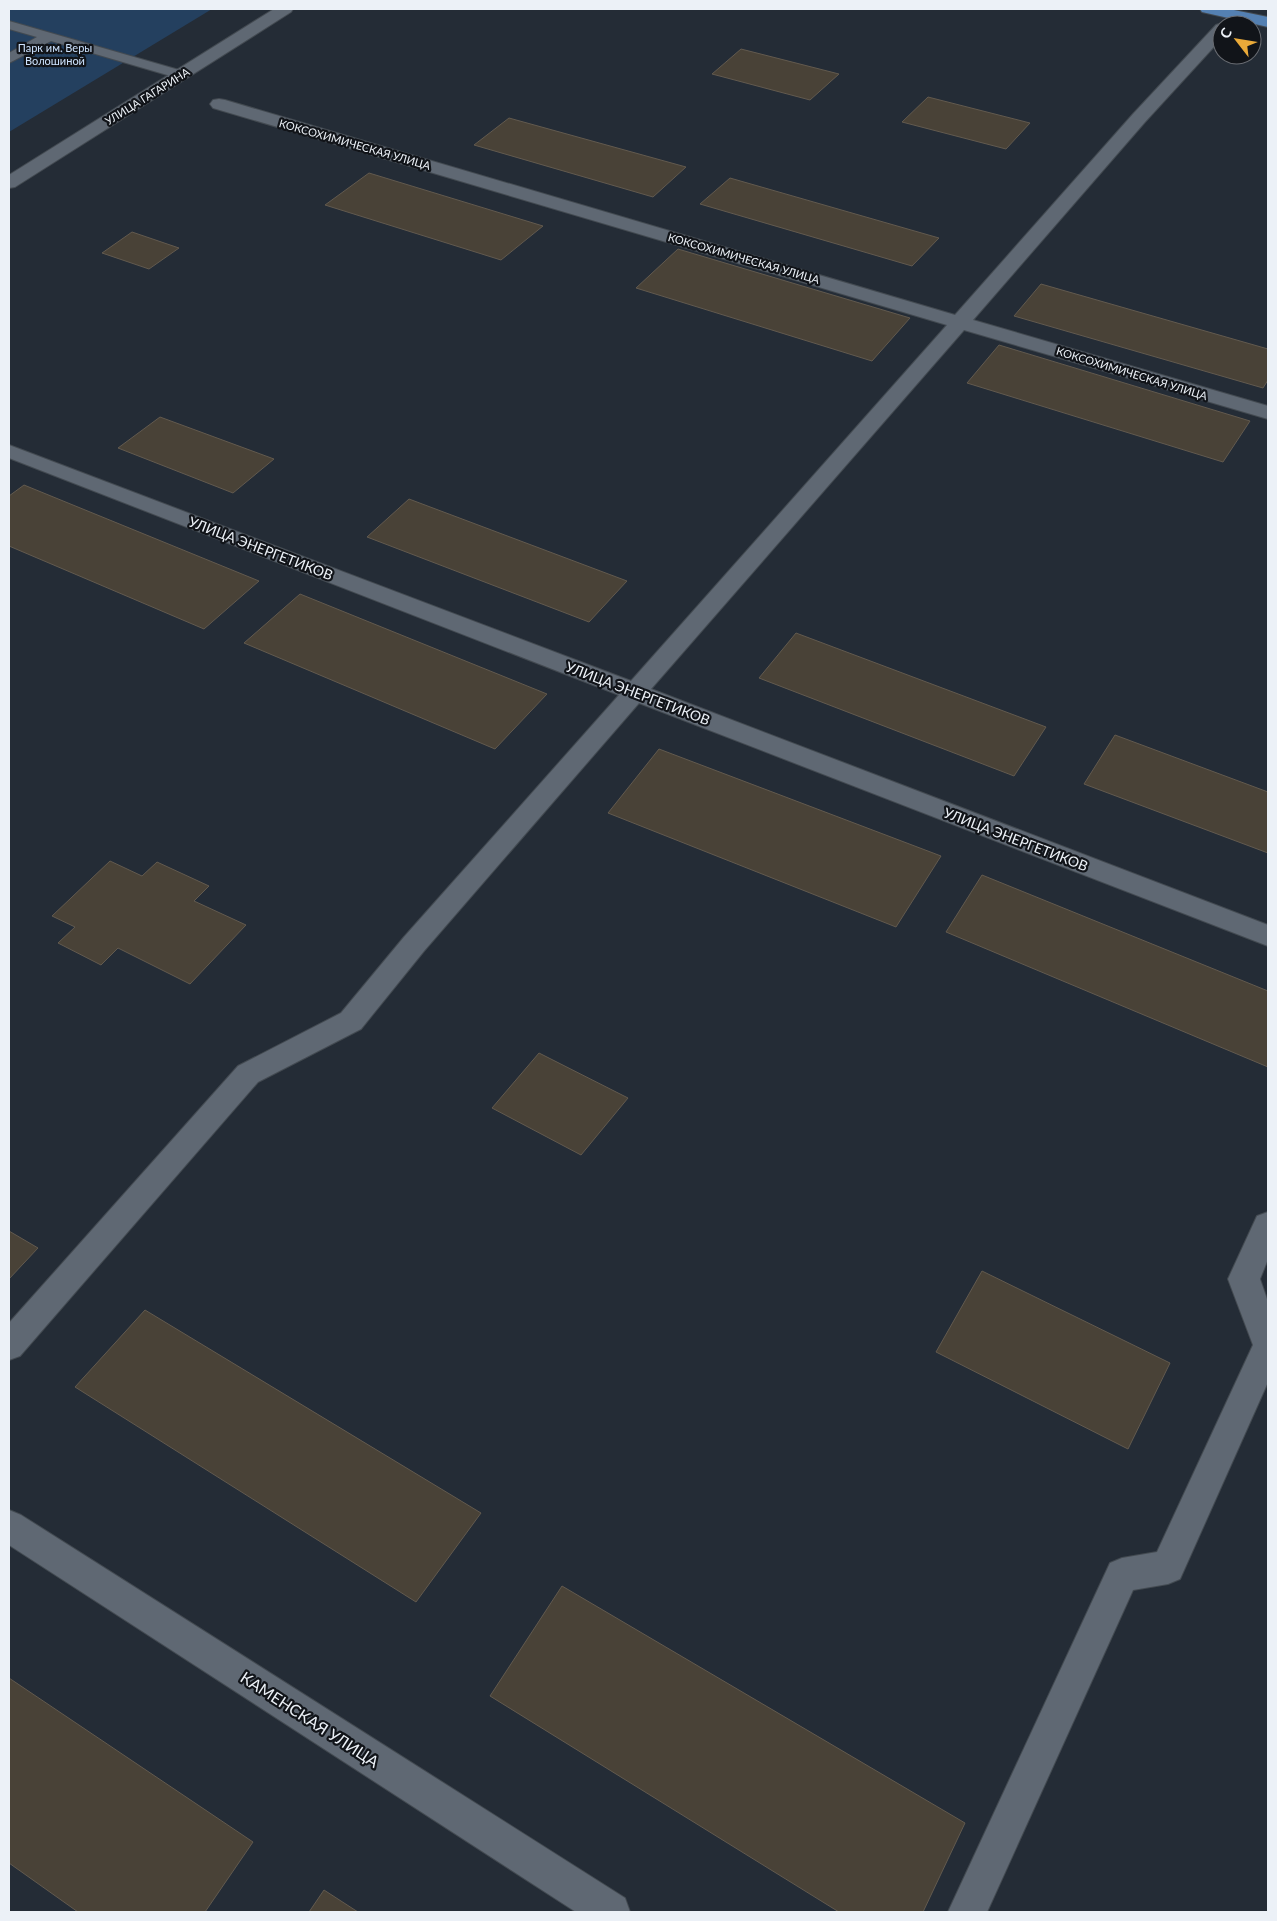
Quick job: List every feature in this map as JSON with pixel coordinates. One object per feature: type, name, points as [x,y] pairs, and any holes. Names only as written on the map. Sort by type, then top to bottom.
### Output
[{"type":"main road","points":[[1208,9],[1221,15]]},
{"type":"street","name":"УЛИЦА ГАГАРИНА","points":[[9,184],[286,9]]},
{"type":"street","points":[[9,1346],[248,1074],[351,1020],[414,944],[1139,118],[1212,39]]},
{"type":"street","name":"КОКСОХИМИЧЕСКАЯ УЛИЦА","points":[[219,104],[1268,413]]},
{"type":"street","name":"УЛИЦА ЭНЕРГЕТИКОВ","points":[[9,451],[1268,936]]},
{"type":"street","points":[[967,1912],[1122,1576],[1168,1567],[1268,1346],[1244,1279],[1268,1225]]},
{"type":"street","name":"КАМЕНСКАЯ УЛИЦА","points":[[9,1526],[611,1912]]},
{"type":"lane","points":[[9,25],[181,75]]},
{"type":"lane","points":[[9,59],[49,36]]},
{"type":"green space","name":"Парк им. Веры Волошиной","points":[[9,9],[212,9],[9,132]]},
{"type":"building","points":[[741,49],[839,74],[810,100],[712,74]]},
{"type":"building","points":[[928,97],[1030,123],[1006,149],[902,122]]},
{"type":"building","points":[[509,118],[686,167],[653,197],[474,145]]},
{"type":"building","points":[[369,173],[543,226],[501,260],[325,205]]},
{"type":"building","points":[[730,178],[939,238],[912,266],[700,204]]},
{"type":"building","points":[[132,232],[179,248],[149,269],[102,253]]},
{"type":"building","points":[[678,249],[910,318],[872,361],[636,288]]},
{"type":"building","points":[[1041,284],[1268,349],[1268,380],[1263,388],[1014,316]]},
{"type":"building","points":[[999,345],[1250,421],[1223,462],[967,383]]},
{"type":"building","points":[[160,417],[274,459],[233,493],[118,448]]},
{"type":"building","points":[[24,485],[259,581],[204,629],[9,546],[9,496]]},
{"type":"building","points":[[409,499],[627,581],[589,622],[367,537]]},
{"type":"building","points":[[300,594],[547,694],[495,749],[244,643]]},
{"type":"building","points":[[796,633],[1046,727],[1014,776],[759,678]]},
{"type":"building","points":[[1115,735],[1268,792],[1268,853],[1084,784]]},
{"type":"building","points":[[659,749],[941,856],[896,927],[608,813]]},
{"type":"building","points":[[110,861],[142,876],[157,862],[209,886],[194,901],[246,925],[190,984],[118,948],[101,965],[58,943],[75,927],[52,916]]},
{"type":"building","points":[[982,875],[1268,991],[1268,1067],[946,932]]},
{"type":"building","points":[[539,1053],[628,1098],[581,1155],[492,1108]]},
{"type":"building","points":[[9,1231],[38,1248],[9,1279]]},
{"type":"building","points":[[982,1271],[1170,1363],[1128,1449],[936,1352]]},
{"type":"building","points":[[145,1310],[481,1513],[416,1602],[75,1387]]},
{"type":"building","points":[[562,1586],[965,1823],[923,1912],[839,1912],[490,1696]]},
{"type":"building","points":[[9,1678],[253,1842],[205,1912],[78,1912],[9,1863]]},
{"type":"building","points":[[324,1890],[358,1912],[309,1912]]}]
